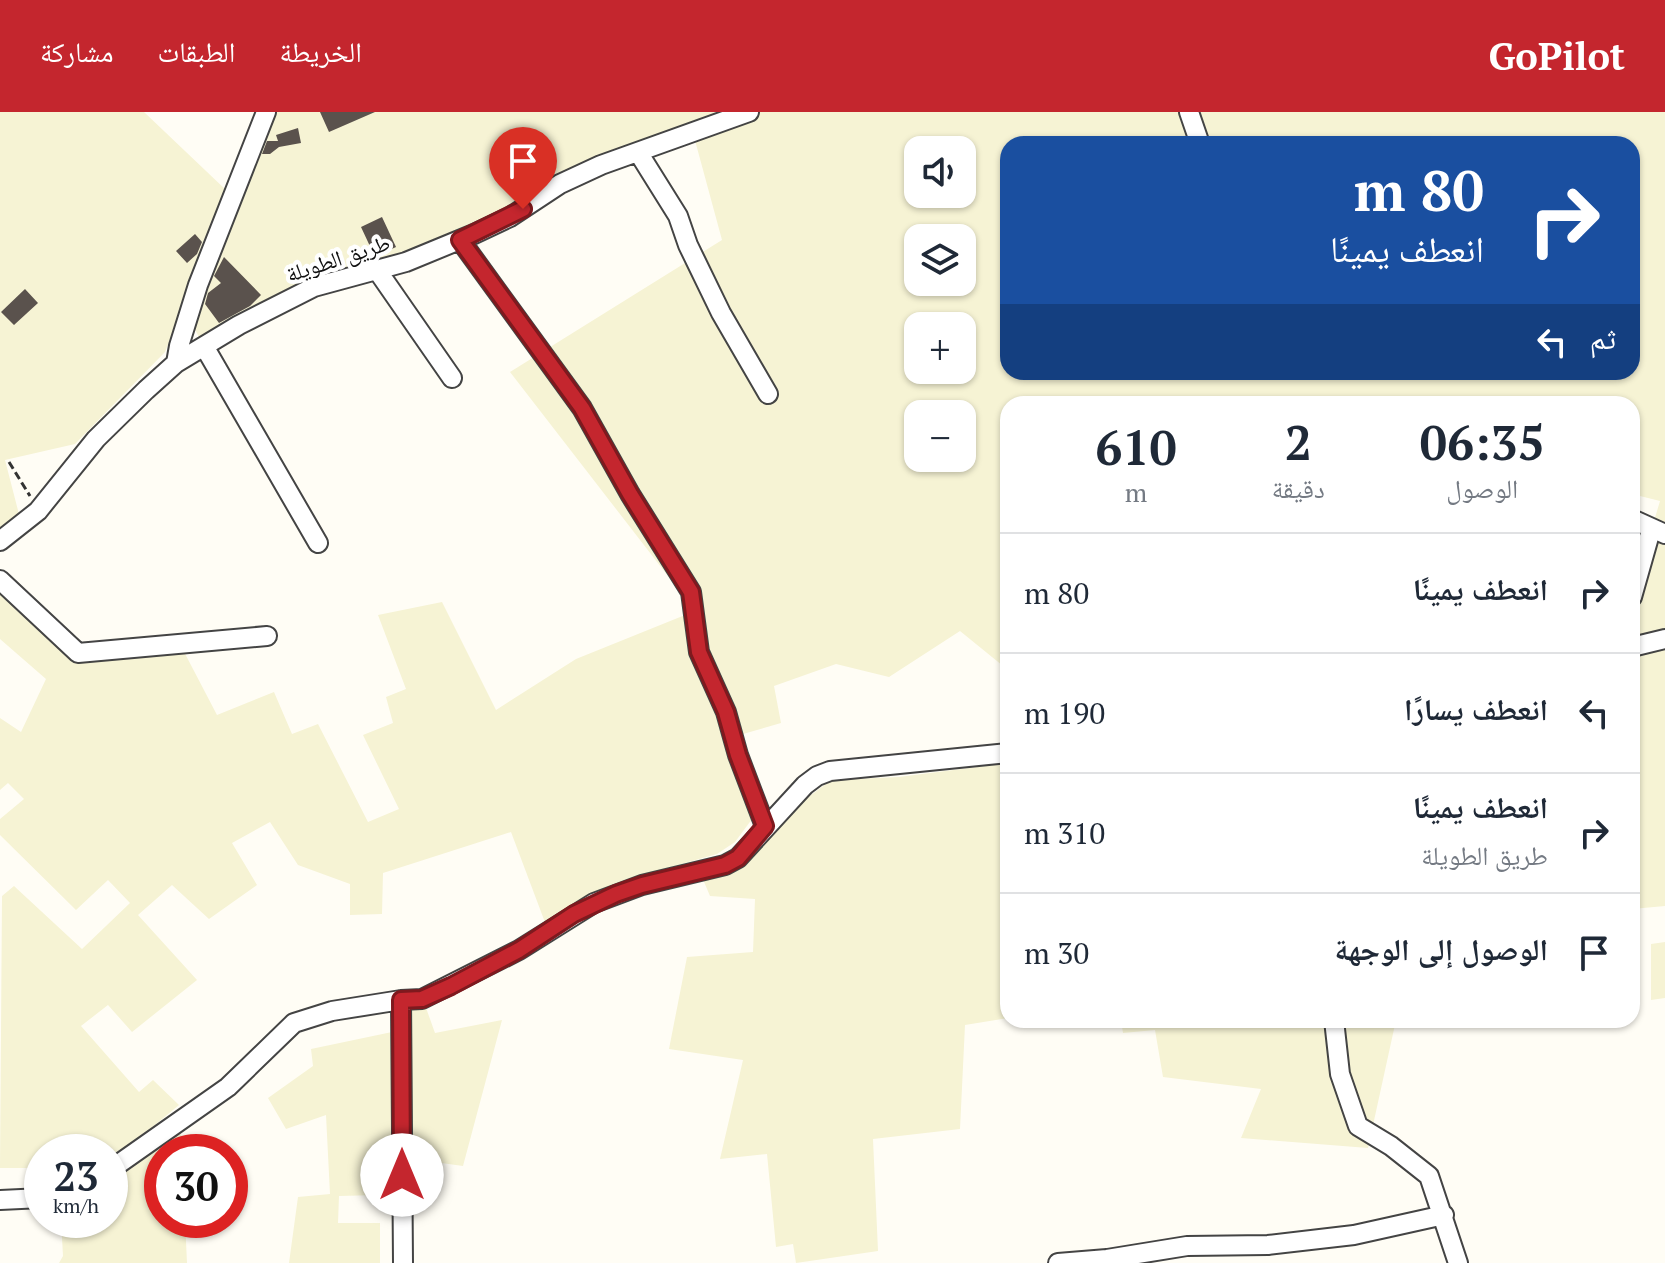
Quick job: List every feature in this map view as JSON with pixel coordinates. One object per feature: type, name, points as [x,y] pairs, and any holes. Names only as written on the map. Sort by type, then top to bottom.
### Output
[{"type":"street","points":[[176,363],[198,285],[266,112]]},
{"type":"street","name":"طريق الطويلة","points":[[0,541],[38,511],[96,439],[176,363],[204,346],[294,295],[460,240],[510,217],[574,177],[749,112]]},
{"type":"street","points":[[1189,112],[1197,136]]},
{"type":"street","points":[[638,152],[678,216],[688,245],[721,313],[768,394]]},
{"type":"street","points":[[460,240],[582,408],[630,494],[691,592],[699,652],[726,712],[738,755],[765,826]]},
{"type":"street","points":[[377,270],[452,378]]},
{"type":"street","points":[[204,346],[318,543]]},
{"type":"street","points":[[1640,522],[1660,530],[1640,578]]},
{"type":"street","points":[[0,580],[78,653],[267,636]]},
{"type":"street","points":[[1640,645],[1665,639]]},
{"type":"street","points":[[128,1157],[228,1087],[294,1023],[332,1011],[422,999],[519,950],[574,914],[616,894],[725,865],[738,858],[765,826],[817,776],[830,771],[1000,754]]},
{"type":"street","points":[[401,1000],[403,1263]]},
{"type":"street","points":[[1335,1028],[1340,1074],[1358,1126],[1391,1146],[1429,1176],[1458,1263]]},
{"type":"street","points":[[0,1200],[24,1199]]},
{"type":"street","points":[[1058,1263],[1107,1259],[1187,1246],[1268,1245],[1354,1235],[1444,1215]]},
{"type":"path","points":[[9,462],[38,511]]},
{"type":"shaded area","points":[[0,112],[144,112],[226,190],[206,250],[165,352],[75,444],[5,460],[21,522],[0,536]]},
{"type":"shaded area","points":[[269,112],[1665,112],[1665,906],[1640,908],[1640,568],[1660,501],[1640,496],[1640,396],[1000,396],[1000,664],[960,631],[889,677],[836,664],[774,686],[781,723],[736,736],[761,807],[735,842],[717,854],[628,879],[586,899],[546,925],[511,832],[383,873],[382,914],[350,915],[350,884],[298,865],[270,822],[232,843],[257,885],[209,919],[172,885],[138,915],[197,980],[132,1032],[108,1005],[81,1026],[139,1092],[153,1080],[179,1105],[128,1147],[128,1134],[24,1134],[24,1168],[0,1168],[2,896],[14,886],[82,949],[130,903],[108,880],[76,910],[0,835],[0,819],[24,799],[8,783],[0,790],[0,718],[21,732],[46,679],[0,639],[0,583],[75,655],[181,646],[217,715],[274,692],[292,734],[318,724],[368,822],[399,809],[363,735],[393,723],[386,697],[406,689],[378,615],[442,602],[496,710],[576,659],[695,611],[510,372],[722,240],[693,133],[204,346],[193,326]]},
{"type":"shaded area","points":[[1000,764],[1000,1019],[965,1025],[960,1129],[873,1139],[878,1251],[796,1263],[793,1244],[776,1247],[767,1154],[720,1159],[743,1060],[669,1049],[687,957],[753,952],[755,899],[710,896],[702,877],[831,780],[899,777]]},
{"type":"shaded area","points":[[1665,942],[1665,998],[1651,1000],[1651,944]]},
{"type":"shaded area","points":[[425,1005],[435,1033],[502,1020],[463,1166],[420,1160],[418,1194],[339,1196],[338,1223],[380,1223],[380,1263],[289,1263],[298,1197],[330,1194],[326,1115],[286,1129],[268,1098],[313,1066],[311,1049],[392,1032],[390,1007]]},
{"type":"shaded area","points":[[1122,1028],[1394,1028],[1368,1148],[1241,1138],[1261,1089],[1163,1077],[1155,1030],[1123,1033]]},
{"type":"shaded area","points":[[144,1156],[144,1238],[186,1238],[187,1263],[59,1263],[63,1256],[62,1238],[128,1238],[128,1169]]},
{"type":"building","points":[[320,112],[375,112],[329,132]]},
{"type":"building","points":[[298,128],[301,143],[262,154],[267,141],[278,141],[276,135]]},
{"type":"building","points":[[382,217],[396,247],[375,257],[361,227]]},
{"type":"building","points":[[195,234],[202,242],[197,254],[187,263],[176,251]]},
{"type":"building","points":[[224,257],[261,295],[250,306],[219,323],[205,304],[208,293],[221,283],[214,276]]},
{"type":"building","points":[[25,289],[38,303],[14,325],[1,312]]},
{"type":"route","points":[[402,1175],[401,1000],[422,999],[451,986],[519,950],[594,903],[642,885],[725,865],[750,847],[765,826],[738,755],[726,712],[699,652],[691,592],[679,568],[630,494],[582,408],[460,240],[523,209]]}]
